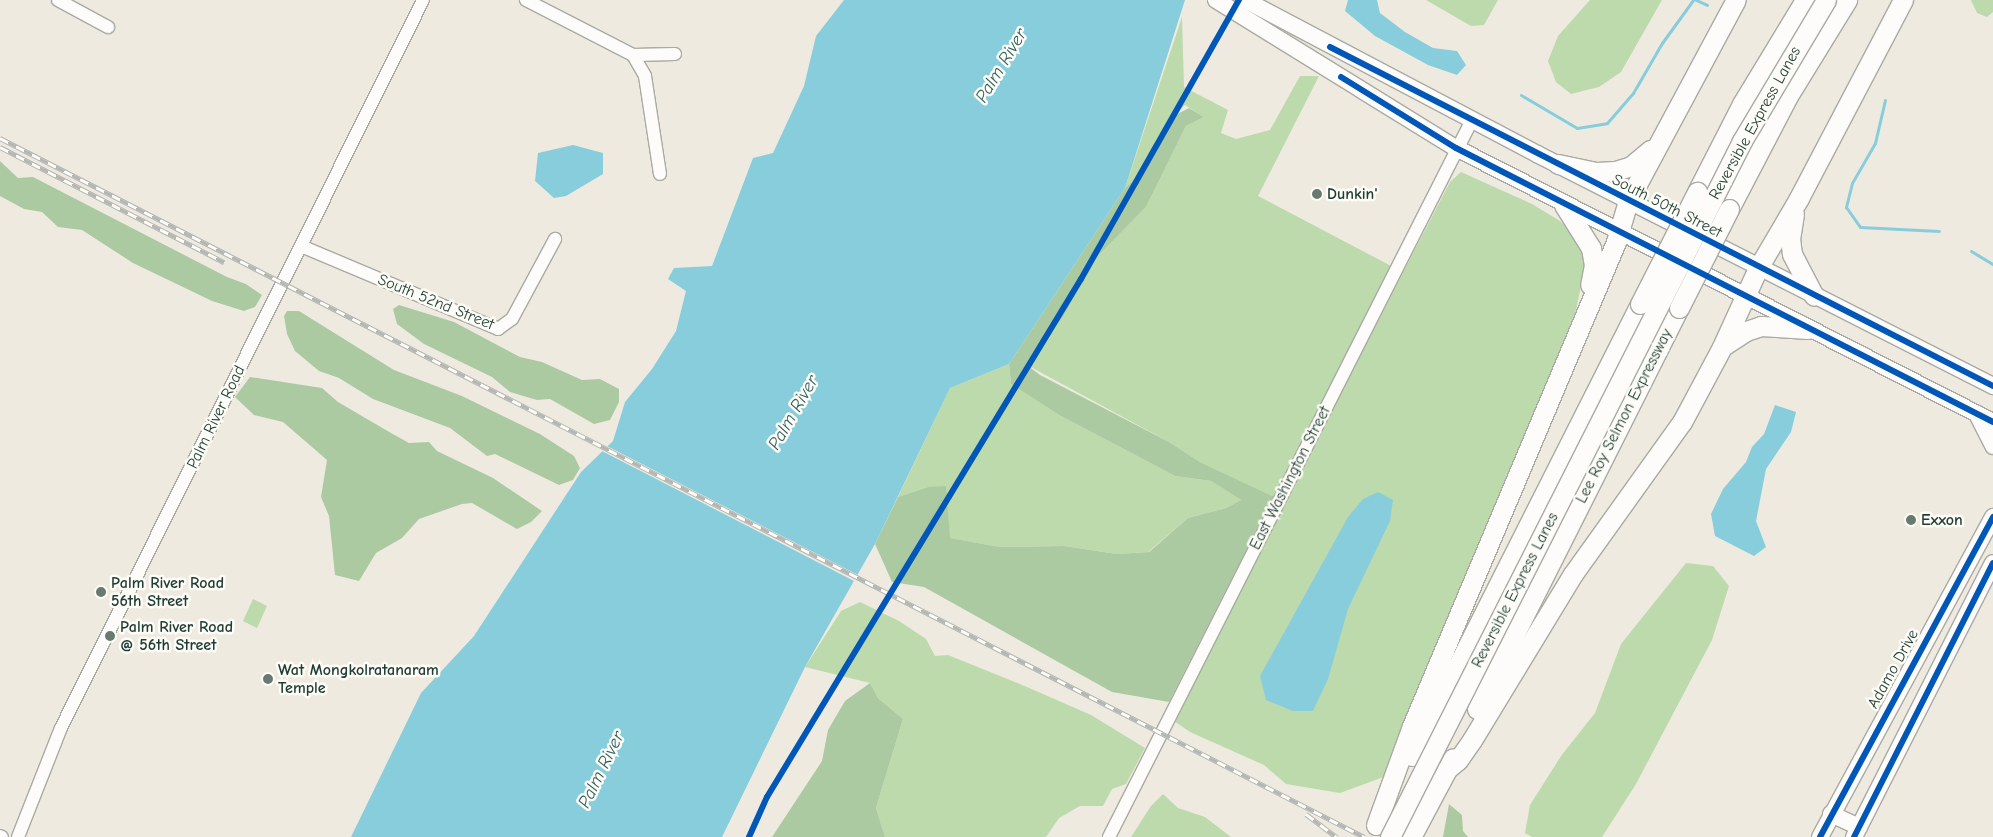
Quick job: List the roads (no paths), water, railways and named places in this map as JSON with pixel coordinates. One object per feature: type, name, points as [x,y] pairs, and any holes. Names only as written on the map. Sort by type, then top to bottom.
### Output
[{"type":"highway","points":[[1373,831],[1584,313],[1619,233],[1628,201],[1660,137],[1736,0]]},
{"type":"highway","points":[[1386,801],[1742,104],[1805,0]]},
{"type":"highway","name":"Reversible Express Lanes","points":[[1390,837],[1742,141],[1826,0]]},
{"type":"highway","name":"Lee Roy Selmon Expressway","points":[[1411,837],[1729,209],[1788,96],[1847,0]]},
{"type":"highway","points":[[1447,769],[1458,760],[1472,740],[1573,574],[1674,436],[1722,347],[1758,268],[1799,198],[1903,0]]},
{"type":"highway","points":[[1558,164],[1597,172],[1624,169],[1638,161],[1660,137]]},
{"type":"highway","points":[[1799,198],[1793,218],[1790,246],[1799,272],[1814,296]]},
{"type":"highway","points":[[1564,205],[1587,237],[1594,257],[1584,313]]},
{"type":"highway","points":[[1722,347],[1754,328],[1769,326],[1808,328]]},
{"type":"main road","name":"South 50th Street","points":[[1244,0],[1758,268],[1990,383]]},
{"type":"main road","points":[[1221,2],[1456,148],[1564,205],[1993,422]]},
{"type":"main road","points":[[1977,414],[1993,446]]},
{"type":"main road","name":"Adamo Drive","points":[[1820,837],[1993,516]]},
{"type":"main road","points":[[1831,814],[1857,832],[1993,563]]},
{"type":"street","points":[[58,0],[108,26]]},
{"type":"street","name":"Palm River Road","points":[[18,837],[61,728],[423,0]]},
{"type":"street","points":[[526,0],[633,55],[675,54]]},
{"type":"street","points":[[633,55],[645,76],[660,174]]},
{"type":"street","name":"East Washington Street","points":[[1109,837],[1456,148],[1472,120]]},
{"type":"street","name":"South 52nd Street","points":[[301,246],[498,329],[512,320],[555,239]]},
{"type":"water","name":"Palm River","points":[[844,0],[1185,0],[1125,188],[1009,364],[950,388],[875,544],[805,667],[722,837],[351,837],[421,693],[474,636],[581,472],[613,441],[625,402],[652,369],[676,331],[686,291],[668,279],[674,268],[712,266],[753,158],[773,153],[804,86],[816,36]]},
{"type":"water","points":[[1348,0],[1377,0],[1380,13],[1405,32],[1433,48],[1457,51],[1466,65],[1457,75],[1428,65],[1375,36],[1345,11]]},
{"type":"water","points":[[573,145],[603,153],[603,174],[566,196],[554,198],[535,181],[538,153]]},
{"type":"water","points":[[1775,405],[1796,412],[1791,432],[1766,469],[1756,521],[1766,547],[1754,556],[1715,536],[1711,514],[1723,489],[1746,462],[1752,447],[1764,434]]},
{"type":"water","points":[[1378,492],[1393,500],[1390,521],[1348,609],[1328,679],[1313,711],[1293,711],[1266,700],[1260,676],[1348,517],[1363,499]]},
{"type":"waterway","points":[[1521,95],[1577,128],[1607,123],[1633,93],[1662,43],[1693,0]]},
{"type":"waterway","points":[[1696,0],[1707,5]]},
{"type":"waterway","points":[[1885,100],[1875,143],[1852,183],[1846,207],[1860,227],[1939,231]]},
{"type":"waterway","points":[[1971,251],[1993,264]]},
{"type":"railway","points":[[0,138],[1364,837]]},
{"type":"railway","points":[[0,147],[224,262]]},
{"type":"railway","points":[[1306,814],[1337,837]]},
{"type":"place","name":"Dunkin'","points":[[1317,194]]},
{"type":"place","name":"Exxon","points":[[1911,520]]},
{"type":"place","name":"Palm River Road 56th Street","points":[[101,592]]},
{"type":"place","name":"Palm River Road @ 56th Street","points":[[110,636]]},
{"type":"place","name":"Wat Mongkolratanaram Temple","points":[[268,679]]}]
